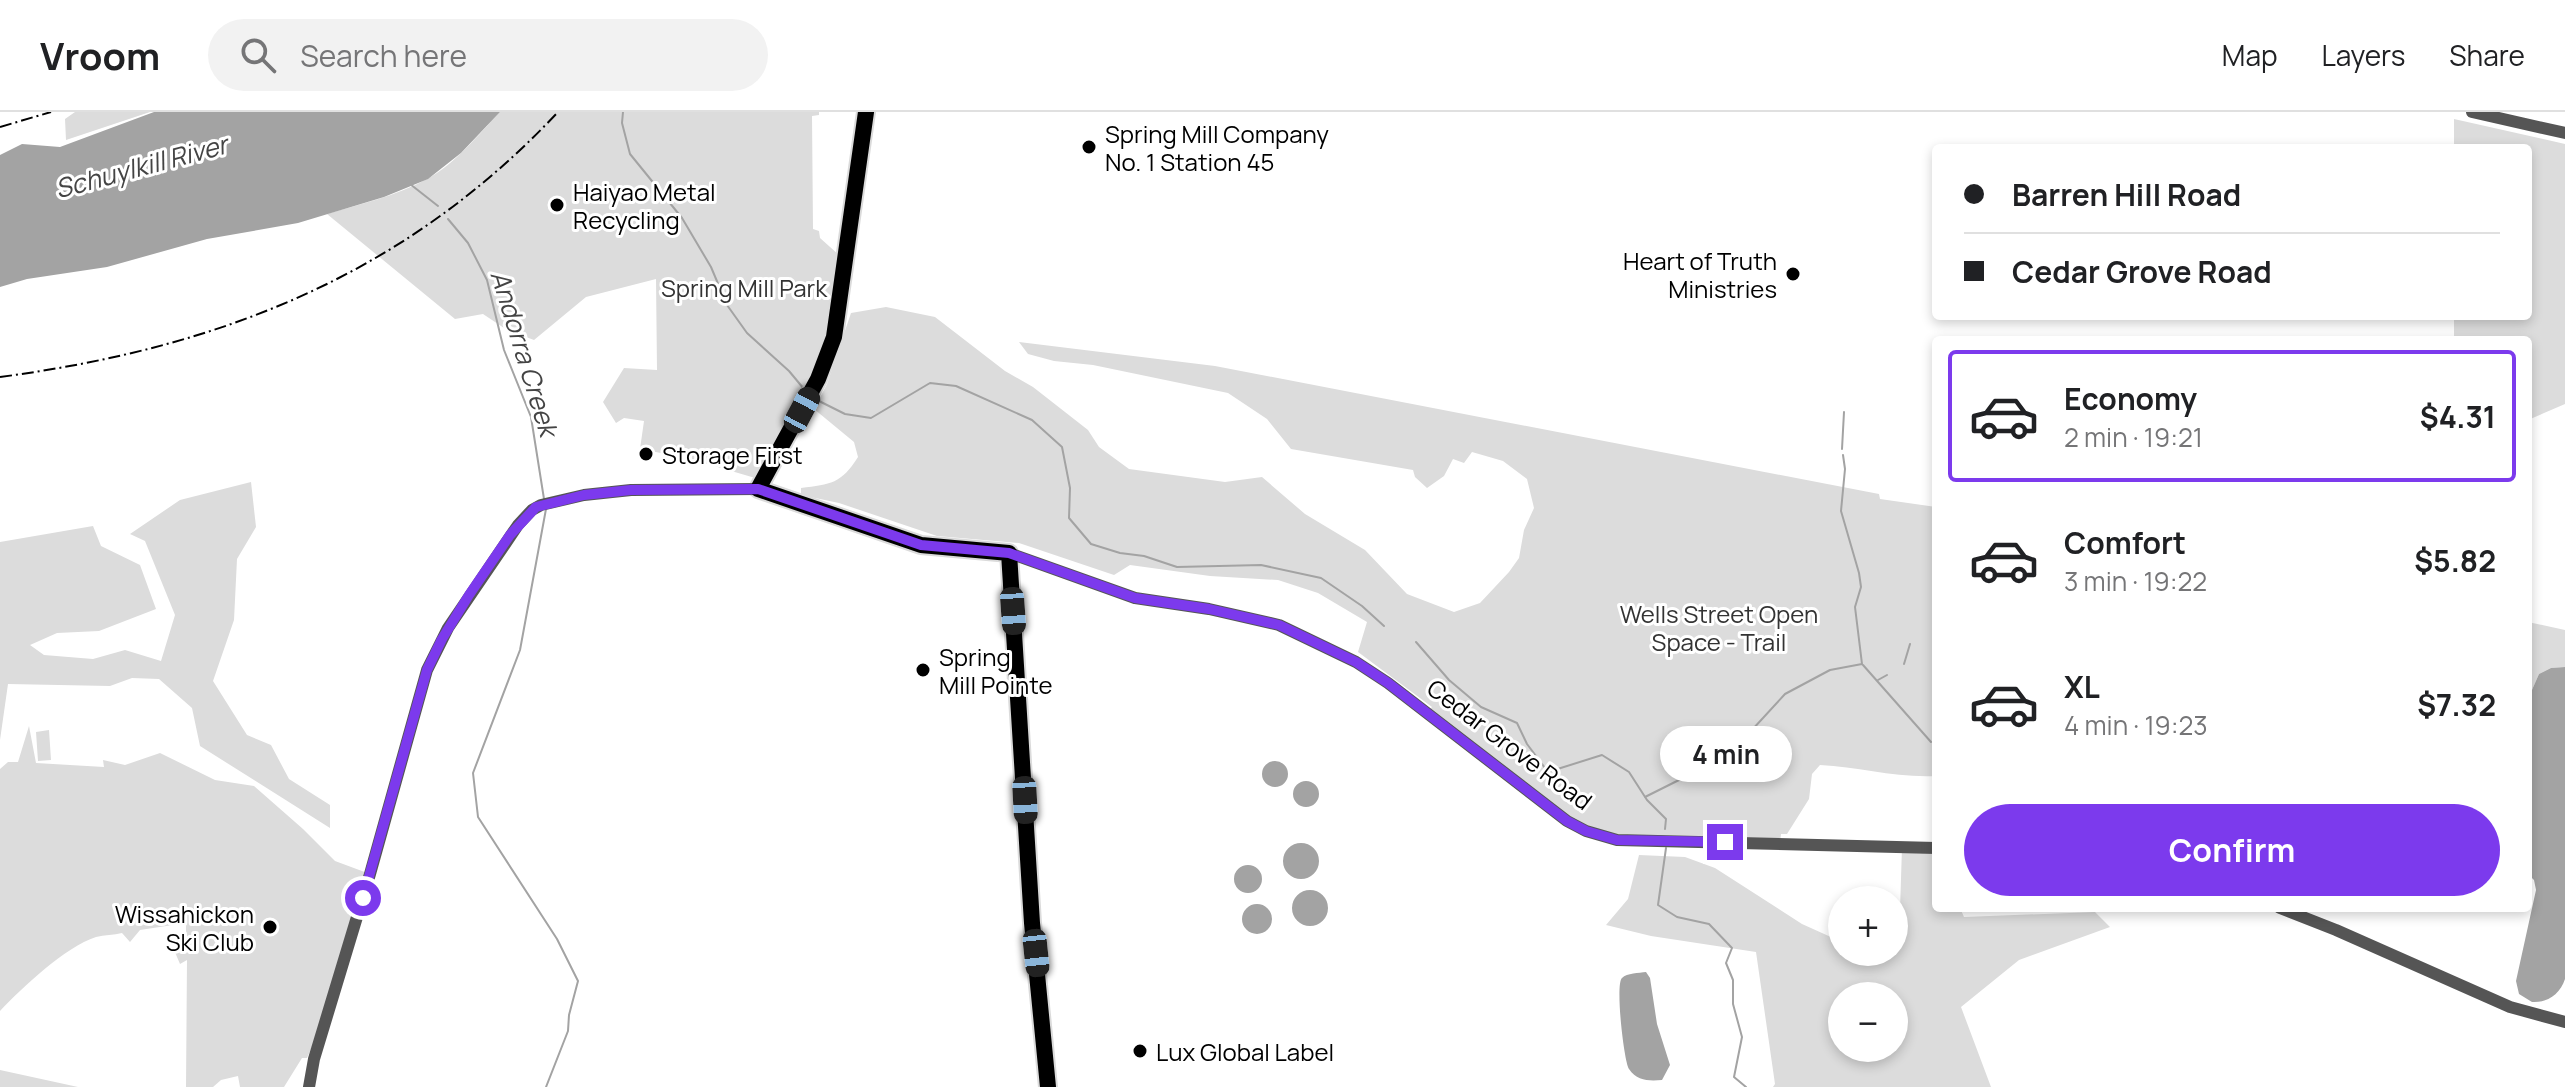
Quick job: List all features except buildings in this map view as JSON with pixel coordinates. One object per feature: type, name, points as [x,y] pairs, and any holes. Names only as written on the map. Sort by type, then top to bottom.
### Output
[{"type":"main road","points":[[758,489],[828,356],[836,323],[866,112]]},
{"type":"main road","name":"Cedar Grove Road","points":[[758,489],[921,545],[1009,553]]},
{"type":"main road","points":[[1009,553],[1032,923],[1048,1087]]},
{"type":"street","points":[[2472,112],[2565,133]]},
{"type":"street","points":[[309,1087],[314,1059],[427,670],[448,628],[502,546],[527,514],[536,507],[555,502],[631,490],[758,489]]},
{"type":"street","name":"Cedar Grove Road","points":[[1009,553],[1135,598],[1209,609],[1279,625],[1356,662],[1388,683],[1567,821],[1586,831],[1617,840],[1932,848]]},
{"type":"street","points":[[2290,912],[2510,1007],[2565,1022]]},
{"type":"green space","points":[[75,112],[150,112],[66,140],[65,119]]},
{"type":"green space","name":"Spring Mill Park","points":[[500,112],[819,112],[819,115],[812,116],[813,229],[819,231],[820,238],[839,255],[834,337],[762,480],[687,458],[640,449],[644,421],[624,418],[616,423],[603,402],[624,368],[657,370],[656,279],[586,297],[534,340],[507,330],[483,314],[455,319],[327,214],[390,195],[427,179],[457,157]]},
{"type":"green space","points":[[2454,119],[2565,144],[2565,404],[2532,418],[2532,336],[2454,336],[2454,320],[2532,320],[2532,144],[2454,144]]},
{"type":"green space","name":"Wells Street Open Space - Trail","points":[[886,307],[935,317],[1088,430],[1099,447],[1129,469],[1225,482],[1262,477],[1305,514],[1365,550],[1407,594],[1454,612],[1480,603],[1519,558],[1524,530],[1534,508],[1527,479],[1503,461],[1472,452],[1464,463],[1453,459],[1444,476],[1427,488],[1415,477],[1413,470],[1291,449],[1267,419],[1228,393],[1093,365],[1054,361],[1028,354],[1019,342],[1215,366],[1879,494],[1880,499],[1932,506],[1932,776],[1820,765],[1812,774],[1809,799],[1787,834],[1781,834],[1780,843],[1742,842],[1743,832],[1710,829],[1707,841],[1617,840],[1586,831],[1428,712],[1432,707],[1358,652],[1367,622],[1318,593],[1278,580],[1210,576],[1130,565],[1114,575],[1019,543],[937,536],[839,503],[801,495],[801,488],[828,484],[840,478],[858,457],[854,442],[814,409],[827,384],[851,313]]},
{"type":"green space","points":[[251,482],[256,527],[237,559],[234,620],[213,681],[247,735],[271,745],[289,779],[330,805],[330,828],[200,746],[192,708],[159,679],[132,678],[110,686],[8,684],[0,740],[0,542],[93,526],[101,546],[140,565],[156,609],[99,631],[57,633],[30,645],[44,655],[93,659],[125,650],[161,661],[175,615],[145,541],[130,534],[180,500]]},
{"type":"green space","points":[[2532,623],[2565,630],[2565,667],[2551,668],[2539,674],[2532,690]]},
{"type":"green space","name":"Wissahickon Ski Club","points":[[29,726],[36,763],[104,767],[103,760],[125,765],[160,753],[215,780],[254,786],[335,861],[370,874],[318,1033],[307,1058],[302,1058],[284,1087],[240,1087],[238,1076],[221,1080],[213,1087],[186,1087],[187,960],[180,964],[169,938],[175,932],[186,936],[186,923],[140,930],[130,942],[122,933],[84,942],[45,969],[0,1011],[0,769],[8,762],[18,762]]},
{"type":"green space","points":[[49,730],[51,760],[38,761],[36,732]]},
{"type":"green space","points":[[1902,847],[1932,848],[1932,912],[1962,912],[1964,917],[2095,912],[2110,927],[2019,960],[1961,1007],[1991,1087],[1773,1087],[1756,952],[1651,936],[1606,925],[1628,899],[1639,855],[1685,857],[1715,868],[1802,924],[1828,936],[1828,966],[1908,966],[1908,886],[1901,886]]},
{"type":"green space","points":[[0,1070],[78,1087],[0,1087]]},
{"type":"water","name":"Schuylkill River","points":[[154,112],[500,112],[461,153],[428,179],[384,197],[298,223],[207,239],[107,267],[27,279],[0,287],[0,155],[22,144],[60,147]]},
{"type":"water","points":[[2565,667],[2565,979],[2553,996],[2532,1002],[2519,994],[2516,981],[2536,890],[2532,878],[2532,690],[2539,674],[2551,668]]},
{"type":"water","points":[[1275,761],[1284,765],[1288,774],[1284,783],[1275,787],[1266,783],[1262,774],[1266,765]]},
{"type":"water","points":[[1306,781],[1315,785],[1319,794],[1315,803],[1306,807],[1297,803],[1293,794],[1297,785]]},
{"type":"water","points":[[1301,843],[1314,848],[1319,861],[1314,874],[1301,879],[1288,874],[1283,861],[1288,848]]},
{"type":"water","points":[[1248,865],[1258,869],[1262,879],[1258,889],[1248,893],[1238,889],[1234,879],[1238,869]]},
{"type":"water","points":[[1310,890],[1323,895],[1328,908],[1323,921],[1310,926],[1297,921],[1292,908],[1297,895]]},
{"type":"water","points":[[1257,904],[1263,905],[1271,913],[1271,925],[1263,933],[1257,934],[1251,933],[1243,925],[1242,919],[1243,913],[1251,905]]},
{"type":"water","points":[[1646,972],[1670,1065],[1662,1080],[1644,1079],[1632,1073],[1623,1039],[1620,983],[1627,975]]},
{"type":"waterway","points":[[623,112],[622,123],[630,154],[682,218],[711,267],[727,305],[747,333],[804,389]]},
{"type":"waterway","name":"Andorra Creek","points":[[410,184],[438,206]]},
{"type":"waterway","name":"Andorra Creek","points":[[448,219],[468,243],[487,280],[504,350],[531,417],[544,499]]},
{"type":"waterway","points":[[815,399],[845,414],[871,418],[930,383],[956,386],[1032,420],[1062,447],[1070,488],[1069,518],[1091,544],[1177,567],[1261,565],[1321,578],[1362,606],[1384,626]]},
{"type":"waterway","points":[[1842,449],[1844,412]]},
{"type":"waterway","points":[[1645,797],[1701,769],[1740,743],[1785,694],[1830,670],[1862,664],[1855,607],[1861,587],[1841,511],[1845,469],[1843,455]]},
{"type":"waterway","name":"Andorra Creek","points":[[546,509],[520,650],[473,773],[478,817],[557,939],[578,981],[568,1031],[546,1087]]},
{"type":"waterway","points":[[1416,642],[1449,680],[1481,707],[1517,723],[1527,744],[1548,772],[1602,755],[1629,772],[1647,800],[1666,819],[1665,829]]},
{"type":"waterway","points":[[1904,664],[1910,644]]},
{"type":"waterway","points":[[1863,665],[1931,742]]},
{"type":"waterway","points":[[1878,680],[1887,675]]},
{"type":"waterway","points":[[1666,848],[1658,905],[1677,917],[1709,924],[1732,948],[1726,963],[1733,980],[1733,1004],[1742,1037],[1734,1077],[1746,1087]]},
{"type":"railway","points":[[0,127],[51,112]]},
{"type":"railway","points":[[0,377],[81,364],[158,346],[232,324],[303,295],[372,260],[437,219],[499,169],[558,112]]},
{"type":"place","name":"Spring Mill Company No. 1 Station 45","points":[[1089,147]]},
{"type":"place","name":"Haiyao Metal Recycling","points":[[557,205]]},
{"type":"place","name":"Heart of Truth Ministries","points":[[1793,274]]},
{"type":"place","name":"Storage First","points":[[646,454]]},
{"type":"place","name":"Spring Mill Pointe","points":[[923,670]]},
{"type":"place","name":"Wissahickon Ski Club","points":[[270,927]]},
{"type":"place","name":"Lux Global Label","points":[[1140,1051]]},
{"type":"route","points":[[363,898],[427,670],[469,595],[510,535],[532,510],[584,495],[631,490],[758,489],[921,545],[1009,553],[1135,598],[1209,609],[1279,625],[1356,662],[1388,683],[1567,821],[1586,831],[1617,840],[1725,842]]}]
